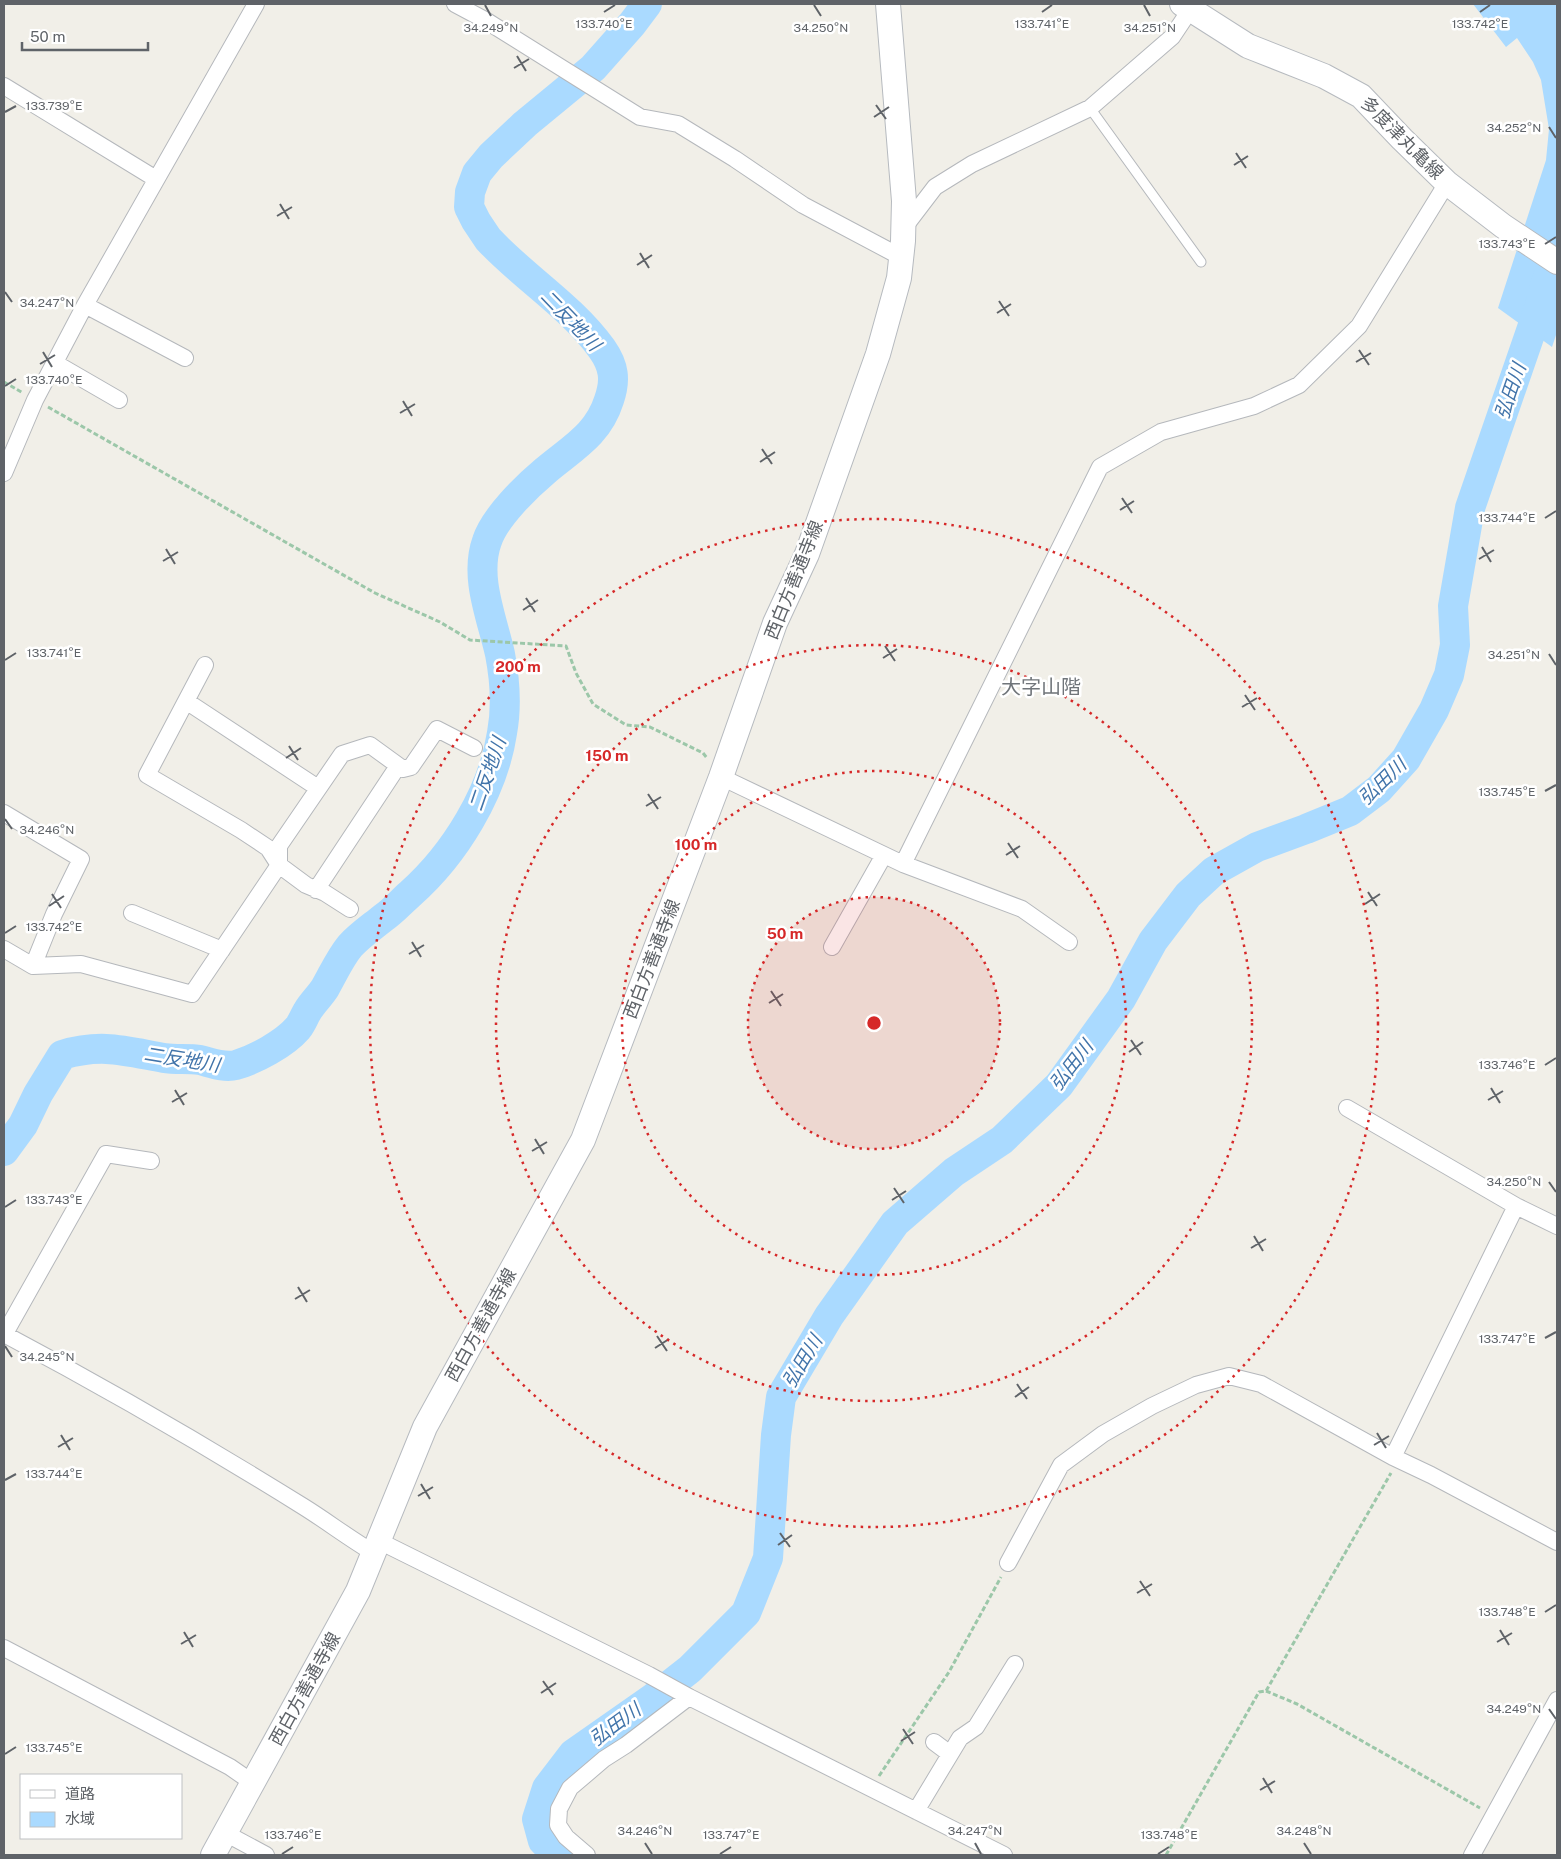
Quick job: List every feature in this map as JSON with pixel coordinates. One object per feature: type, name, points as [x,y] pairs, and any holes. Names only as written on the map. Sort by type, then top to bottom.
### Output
[{"type":"main road","name":"西白方善通寺線","points":[[213,1855],[358,1591],[425,1427],[583,1140],[721,776],[775,623],[807,554],[875,363],[899,278],[902,258],[904,201],[888,4]]},
{"type":"main road","name":"多度津丸亀線","points":[[1189,5],[1248,46],[1324,76],[1361,96],[1447,183],[1503,226],[1557,262]]},
{"type":"street","points":[[4,473],[35,400],[85,306],[256,4]]},
{"type":"street","points":[[455,4],[485,20],[640,116],[678,124],[735,159],[803,205],[902,258]]},
{"type":"street","points":[[903,228],[935,187],[972,164],[1090,108],[1172,36],[1189,5]]},
{"type":"street","points":[[4,86],[156,179]]},
{"type":"street","points":[[903,864],[1100,467],[1161,432],[1254,406],[1298,385],[1359,326],[1447,183]]},
{"type":"street","points":[[85,306],[185,358]]},
{"type":"street","points":[[55,363],[118,400]]},
{"type":"street","points":[[205,665],[147,775],[268,848],[279,865],[306,885],[350,908]]},
{"type":"street","points":[[186,701],[318,788]]},
{"type":"street","points":[[4,948],[34,966],[81,964],[192,994],[279,865],[280,846],[342,754],[370,746],[403,770],[411,767],[437,729],[474,748]]},
{"type":"street","points":[[316,890],[398,766]]},
{"type":"street","points":[[721,776],[903,864],[1022,909],[1069,942]]},
{"type":"street","points":[[4,812],[81,859],[54,914],[34,966]]},
{"type":"street","points":[[832,947],[884,855]]},
{"type":"street","points":[[132,912],[222,950]]},
{"type":"street","points":[[1347,1108],[1516,1206],[1557,1226]]},
{"type":"street","points":[[151,1161],[106,1154],[4,1334],[112,1392],[306,1508],[342,1533],[377,1547],[649,1675],[1004,1855]]},
{"type":"street","points":[[1396,1458],[1516,1206]]},
{"type":"street","points":[[1008,1562],[1061,1465],[1103,1434],[1152,1406],[1196,1385],[1230,1376],[1261,1384],[1396,1458],[1432,1475],[1557,1542]]},
{"type":"street","points":[[4,1648],[230,1767],[253,1784]]},
{"type":"street","points":[[916,1811],[960,1738],[982,1731],[1015,1664]]},
{"type":"street","points":[[587,1855],[566,1837],[558,1825],[559,1809],[570,1788],[604,1759],[626,1745],[688,1696]]},
{"type":"street","points":[[1472,1855],[1557,1700]]},
{"type":"street","points":[[934,1742],[950,1754]]},
{"type":"street","points":[[225,1833],[266,1855]]},
{"type":"lane","points":[[1090,108],[1202,262]]},
{"type":"path","points":[[35,400],[375,592],[440,622],[470,640],[566,646],[576,672],[593,704],[626,725],[650,727],[703,753],[721,776]]},
{"type":"path","points":[[1266,1691],[1396,1458]]},
{"type":"path","points":[[871,1788],[949,1672],[1008,1562]]},
{"type":"path","points":[[1166,1855],[1259,1692],[1266,1691],[1296,1704],[1493,1816]]},
{"type":"water","name":"弘田川","points":[[1473,4],[1557,4],[1557,332],[1552,347],[1498,308],[1546,160],[1549,129],[1541,80],[1533,62],[1517,38],[1506,47]]},
{"type":"waterway","name":"二反地川","points":[[4,1151],[23,1125],[38,1094],[62,1055],[89,1049],[113,1049],[164,1058],[196,1059],[218,1065],[232,1066],[261,1055],[278,1045],[299,1026],[350,946],[427,878],[457,841],[469,821],[490,777],[502,733],[504,713],[505,693],[502,664],[483,583],[483,555],[487,541],[497,522],[520,494],[591,432],[604,412],[613,386],[613,373],[609,361],[590,333],[562,305],[516,266],[488,239],[469,207],[470,192],[477,173],[491,156],[525,124],[593,68],[647,4]]},
{"type":"waterway","name":"弘田川","points":[[557,1855],[543,1841],[537,1819],[547,1788],[573,1754],[653,1698],[690,1669],[746,1613],[768,1558],[776,1435],[781,1397],[829,1316],[895,1223],[954,1172],[1002,1140],[1059,1085],[1121,999],[1153,941],[1188,895],[1214,871],[1257,847],[1350,811],[1379,789],[1406,759],[1434,710],[1449,675],[1455,645],[1453,606],[1470,508],[1540,305],[1557,244]]},
{"type":"district","name":"大字山階","points":[[1041,687]]}]
